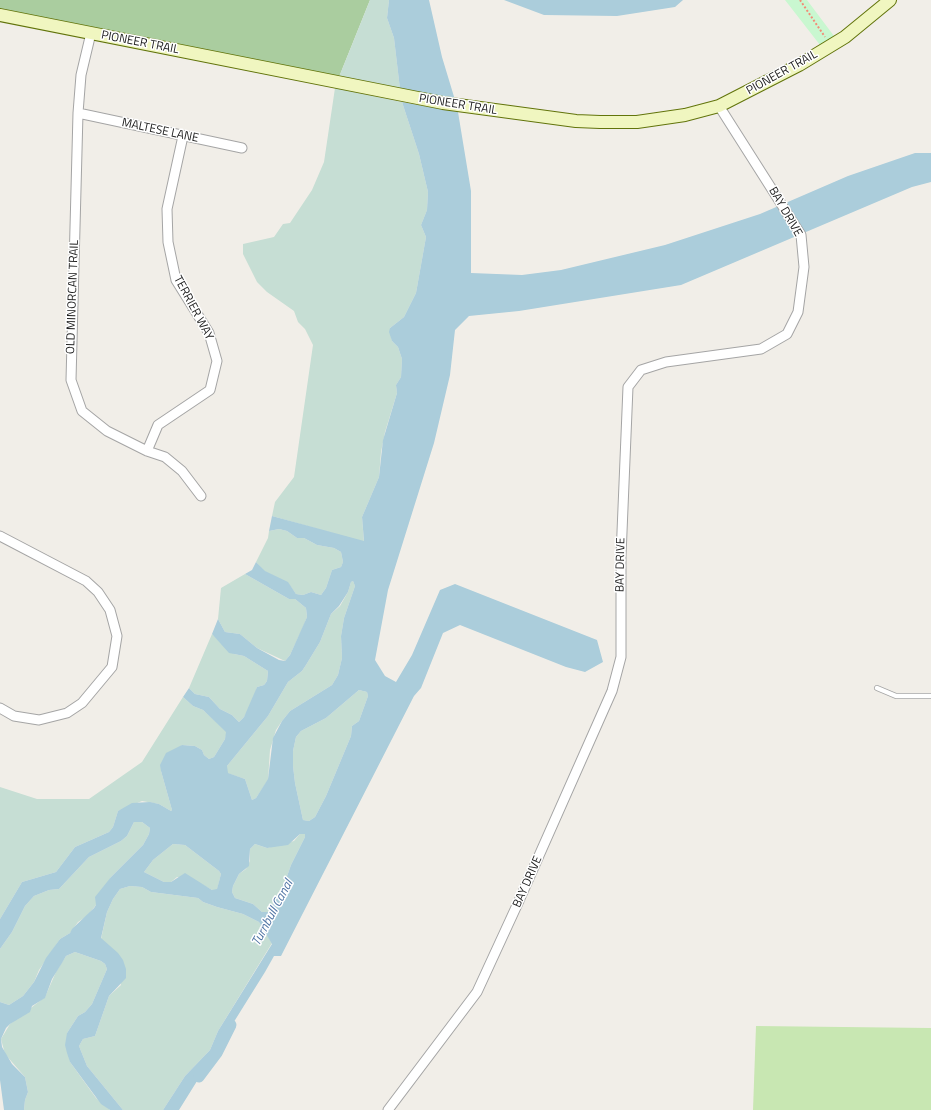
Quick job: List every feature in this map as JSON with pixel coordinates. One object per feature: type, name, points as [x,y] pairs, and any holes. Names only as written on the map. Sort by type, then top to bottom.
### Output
[{"type":"street","name":"PIONEER TRAIL","points":[[0,15],[460,106],[576,121],[637,122],[685,115],[719,106],[799,65],[845,36],[890,0]]},
{"type":"street","name":"OLD MINORCAN TRAIL","points":[[91,33],[81,75],[78,113],[70,380],[82,412],[107,431],[147,451],[165,457],[182,472],[200,496]]},
{"type":"street","name":"BAY DRIVE","points":[[388,1110],[476,992],[523,893],[612,691],[621,657],[621,556],[628,387],[641,370],[666,362],[761,349],[787,334],[798,312],[804,267],[801,235],[719,106]]},
{"type":"street","name":"MALTESE LANE","points":[[78,113],[242,148]]},
{"type":"street","name":"TERRIER WAY","points":[[147,451],[158,425],[210,390],[217,361],[209,332],[176,280],[168,242],[167,209],[183,136]]},
{"type":"street","points":[[0,536],[86,582],[98,592],[110,610],[117,636],[112,667],[82,703],[67,713],[39,720],[14,716],[0,708]]},
{"type":"lane","points":[[877,688],[896,696],[931,696]]},
{"type":"path","points":[[800,0],[826,38]]},
{"type":"green space","points":[[0,0],[370,0],[339,77],[0,9]]},
{"type":"green space","points":[[370,0],[389,0],[387,18],[394,38],[400,89],[339,77]]},
{"type":"green space","points":[[785,0],[807,0],[834,36],[820,45]]},
{"type":"green space","points":[[335,88],[402,102],[419,154],[428,192],[427,210],[421,225],[426,237],[416,293],[404,317],[390,328],[392,341],[398,347],[402,359],[401,377],[396,385],[397,393],[385,432],[381,452],[379,477],[362,517],[364,542],[272,516],[275,502],[294,477],[313,345],[305,329],[298,322],[294,311],[267,292],[257,282],[243,254],[243,244],[274,237],[283,224],[290,223],[312,190],[324,162]]},
{"type":"green space","points":[[279,529],[287,531],[297,538],[304,538],[317,545],[334,548],[341,552],[343,562],[341,567],[332,570],[326,588],[321,595],[311,592],[303,595],[296,594],[288,583],[264,571],[256,562],[268,538],[269,531]]},
{"type":"green space","points":[[245,574],[289,599],[295,599],[306,608],[307,617],[290,655],[285,661],[257,648],[240,634],[225,632],[218,619],[221,588]]},
{"type":"green space","points":[[353,581],[355,586],[344,618],[341,636],[342,658],[338,675],[332,685],[290,711],[282,721],[276,730],[270,750],[268,780],[256,798],[252,800],[245,779],[227,773],[227,766],[268,716],[288,682],[302,671],[320,642],[331,614],[340,606],[348,592],[351,582]]},
{"type":"green space","points":[[212,634],[234,654],[244,656],[268,671],[267,681],[264,685],[257,687],[252,703],[244,717],[239,722],[232,715],[220,709],[209,697],[195,694],[189,688]]},
{"type":"green space","points":[[359,690],[367,692],[368,696],[359,721],[352,726],[351,736],[326,796],[315,817],[309,821],[303,820],[293,766],[293,751],[296,737],[301,731],[326,718]]},
{"type":"green space","points":[[183,697],[193,706],[203,710],[227,732],[225,739],[214,757],[209,759],[204,755],[202,750],[195,746],[182,745],[161,771],[172,810],[171,811],[159,804],[142,801],[118,811],[113,827],[109,832],[75,847],[56,872],[22,882],[0,919],[0,787],[37,799],[89,799],[142,762]]},
{"type":"green space","points":[[134,822],[142,822],[150,828],[149,834],[143,845],[111,877],[96,905],[87,916],[78,922],[70,933],[60,939],[39,970],[34,982],[23,996],[9,1005],[0,1002],[0,949],[12,932],[25,906],[34,896],[49,890],[59,889],[89,857],[121,841],[127,836]]},
{"type":"green space","points":[[300,834],[305,834],[305,837],[291,865],[285,882],[269,912],[262,912],[253,904],[235,898],[232,892],[233,886],[239,874],[246,869],[250,861],[250,849],[255,844],[267,848],[294,841]]},
{"type":"green space","points":[[173,844],[185,845],[219,871],[221,874],[217,890],[212,890],[192,879],[177,877],[171,882],[164,882],[144,872],[153,860]]},
{"type":"green space","points":[[130,886],[142,887],[151,892],[198,898],[203,902],[217,907],[243,914],[259,922],[272,943],[218,1031],[210,1050],[185,1076],[163,1110],[123,1110],[87,1066],[79,1046],[83,1039],[95,1036],[109,996],[121,985],[106,944],[101,939],[107,912],[113,899],[120,889]]},
{"type":"green space","points":[[75,952],[101,961],[105,964],[107,969],[92,1004],[85,1012],[78,1016],[67,1033],[70,1062],[96,1098],[110,1110],[24,1110],[28,1092],[25,1077],[5,1054],[1,1039],[10,1024],[45,997],[56,972],[66,956]]},
{"type":"green space","points":[[756,1026],[931,1028],[931,1110],[753,1110]]},
{"type":"water","points":[[389,0],[429,0],[442,57],[455,100],[400,89],[394,38],[387,18]]},
{"type":"water","points":[[504,0],[683,0],[675,7],[617,16],[544,15]]},
{"type":"water","points":[[402,102],[458,112],[471,191],[471,273],[522,275],[561,270],[665,245],[760,214],[848,176],[915,153],[931,153],[931,182],[912,187],[681,285],[519,311],[469,316],[455,330],[450,375],[434,443],[388,590],[375,660],[385,676],[396,682],[412,655],[440,590],[455,584],[597,640],[603,662],[585,672],[566,667],[460,625],[443,633],[421,688],[414,696],[281,956],[274,956],[179,1110],[163,1110],[185,1076],[210,1050],[218,1031],[272,944],[259,922],[243,914],[217,907],[203,902],[198,898],[151,892],[142,887],[130,886],[120,889],[113,899],[107,912],[101,938],[118,953],[123,960],[126,969],[126,978],[109,996],[95,1036],[83,1039],[79,1046],[87,1066],[123,1110],[110,1110],[101,1104],[70,1062],[67,1053],[65,1045],[67,1033],[78,1016],[85,1012],[92,1004],[107,969],[105,964],[101,961],[75,952],[66,956],[52,979],[45,998],[32,1006],[30,1012],[10,1024],[6,1028],[1,1039],[2,1047],[12,1064],[25,1077],[28,1092],[24,1110],[4,1110],[0,1080],[0,1002],[9,1005],[23,996],[34,982],[46,958],[60,939],[70,933],[72,929],[94,908],[96,905],[95,897],[111,877],[143,845],[149,834],[150,828],[142,822],[134,822],[127,836],[121,841],[89,857],[59,889],[49,890],[34,896],[25,906],[12,932],[0,949],[0,919],[22,882],[56,872],[75,847],[109,832],[113,827],[118,811],[132,803],[150,802],[159,804],[171,811],[172,810],[160,765],[166,753],[182,745],[195,746],[202,750],[204,755],[209,759],[214,757],[225,739],[226,732],[203,710],[193,706],[183,697],[189,688],[195,694],[209,697],[220,709],[232,715],[239,722],[244,717],[257,687],[264,685],[267,681],[268,671],[244,656],[229,653],[212,634],[218,619],[225,632],[240,634],[257,648],[279,660],[285,661],[290,655],[307,617],[306,608],[295,599],[289,599],[245,574],[252,570],[256,562],[265,571],[288,582],[296,594],[303,595],[311,592],[321,595],[326,588],[332,570],[341,567],[343,562],[341,552],[334,548],[317,545],[304,538],[297,538],[287,531],[279,529],[269,531],[272,516],[364,541],[362,517],[379,477],[383,440],[397,393],[396,385],[401,377],[402,359],[398,347],[392,341],[389,332],[390,328],[404,317],[416,293],[426,237],[421,225],[427,210],[428,192],[419,154]],"holes":[[[353,581],[355,586],[344,618],[341,636],[342,658],[338,675],[332,685],[290,711],[282,721],[273,738],[268,779],[256,798],[252,800],[245,779],[228,773],[227,766],[268,716],[288,682],[302,671],[320,642],[331,614],[339,606],[348,592],[351,582]],[[359,690],[367,692],[368,696],[359,721],[352,726],[351,736],[326,796],[315,817],[309,821],[303,820],[293,766],[293,751],[296,737],[301,731],[326,718]],[[300,834],[305,834],[285,882],[269,912],[262,912],[253,904],[235,898],[232,892],[233,886],[239,874],[249,866],[250,849],[255,844],[267,848],[288,845]],[[173,844],[185,845],[219,871],[221,874],[217,889],[212,890],[185,873],[171,882],[164,882],[144,872],[153,860]]]},
{"type":"waterway","name":"Turnbull Canal","points":[[199,1077],[217,1053],[231,1025]]}]
